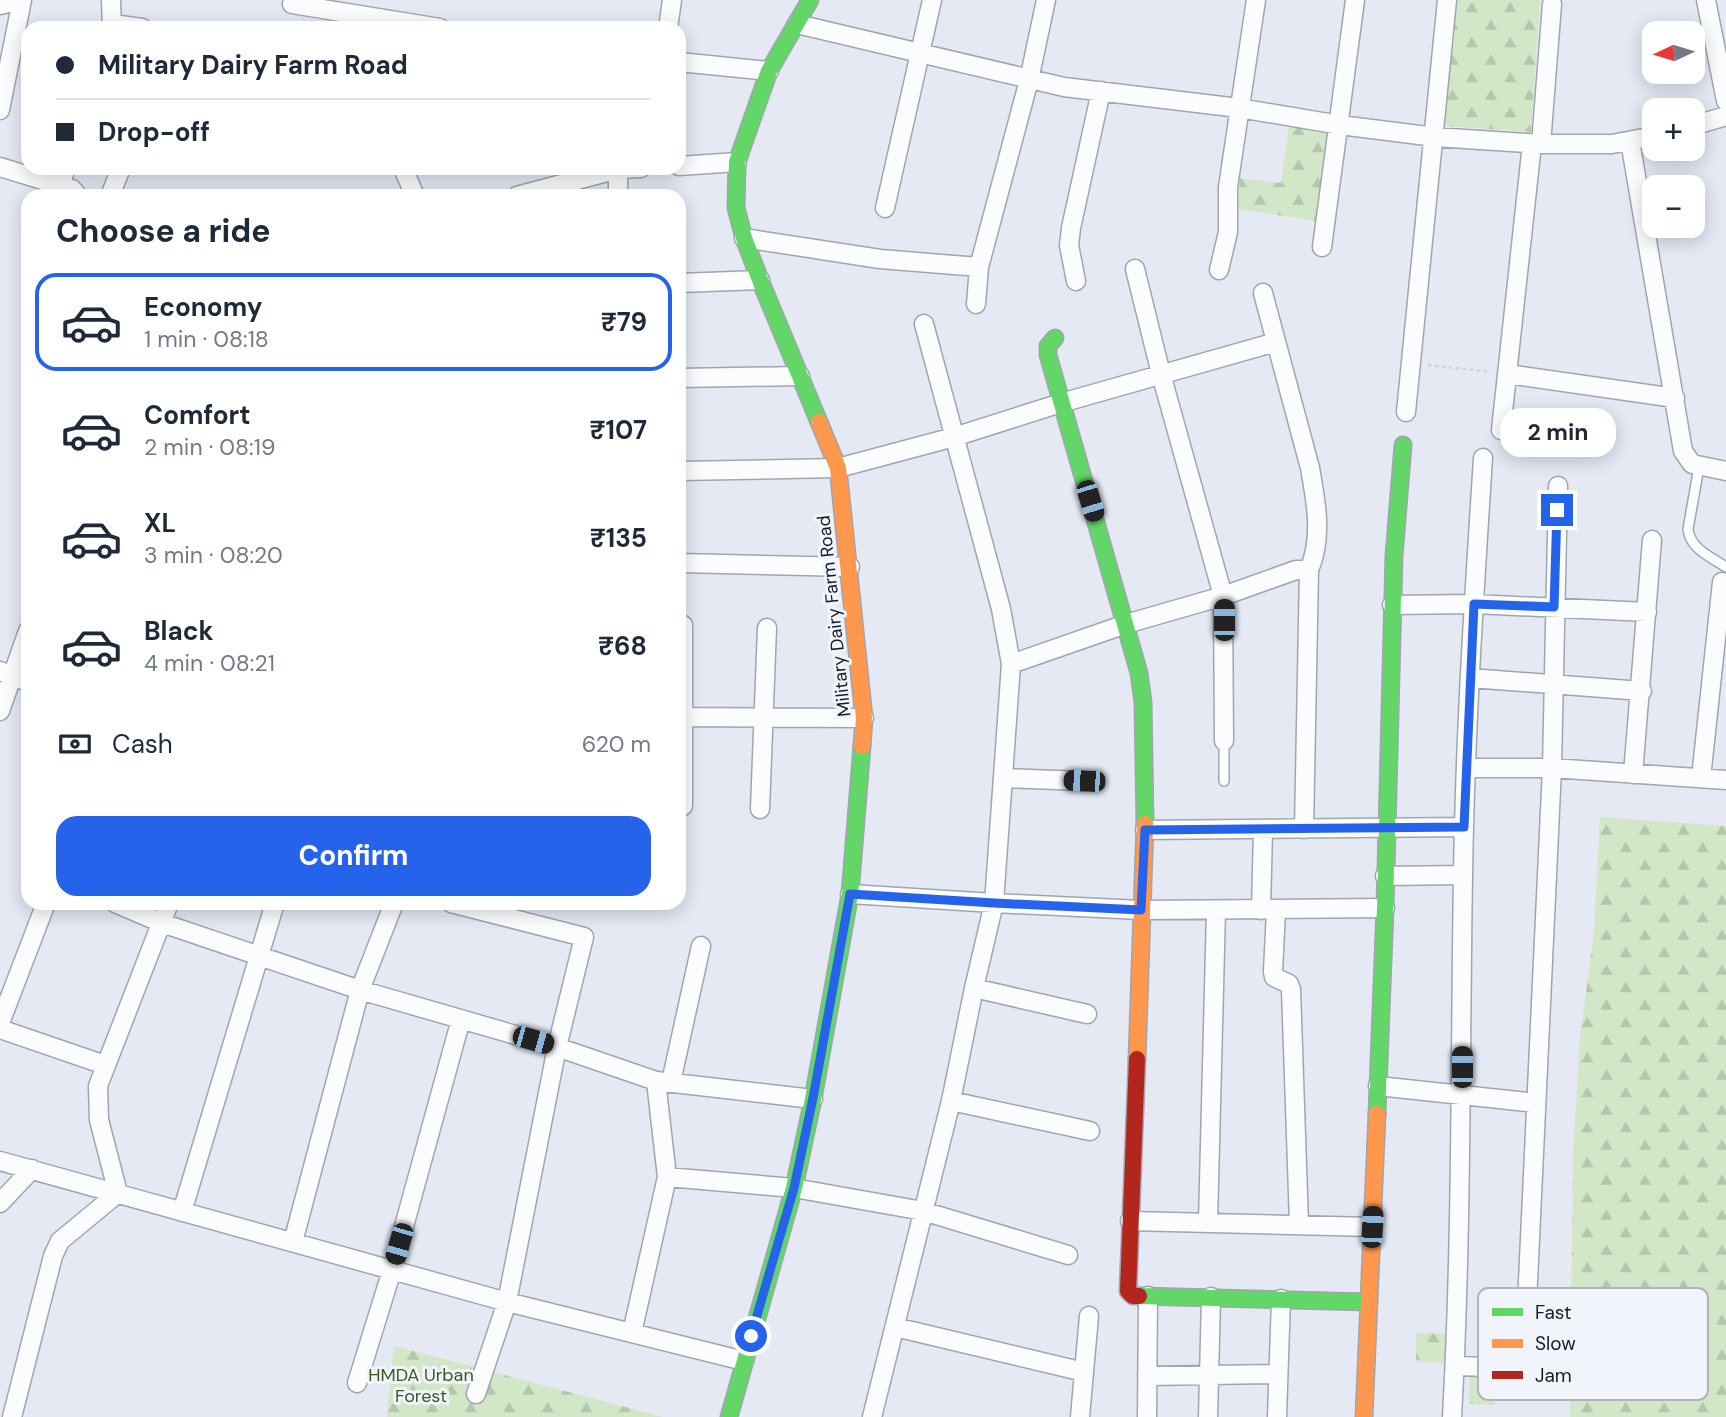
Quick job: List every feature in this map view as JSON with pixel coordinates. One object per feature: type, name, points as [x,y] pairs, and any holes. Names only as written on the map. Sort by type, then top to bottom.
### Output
[{"type":"street","points":[[0,5],[21,0],[0,110]]},
{"type":"street","points":[[111,0],[112,21]]},
{"type":"street","points":[[669,21],[672,0]]},
{"type":"street","name":"Military Dairy Farm Road","points":[[729,1417],[794,1188],[813,1098],[850,894],[864,718],[838,468],[760,279],[736,208],[737,162],[769,71],[810,0]]},
{"type":"street","points":[[885,208],[932,0]]},
{"type":"street","points":[[976,304],[979,267],[1029,80],[1045,0]]},
{"type":"street","points":[[1219,270],[1228,232],[1228,187],[1256,0]]},
{"type":"street","points":[[1322,247],[1355,0]]},
{"type":"street","points":[[1406,412],[1447,0]]},
{"type":"street","points":[[1706,0],[1726,102]]},
{"type":"street","points":[[292,4],[397,21]]},
{"type":"street","points":[[1501,430],[1552,4]]},
{"type":"street","points":[[797,24],[1029,80],[1239,108],[1340,125],[1435,137],[1536,144],[1587,145],[1642,138]]},
{"type":"street","points":[[686,63],[769,71]]},
{"type":"street","points":[[1076,281],[1069,245],[1071,228],[1101,90]]},
{"type":"street","points":[[1705,122],[1726,116]]},
{"type":"street","points":[[1630,141],[1684,451],[1687,459],[1699,467],[1726,471]]},
{"type":"street","points":[[686,166],[737,162]]},
{"type":"street","points":[[0,167],[21,174]]},
{"type":"street","points":[[25,175],[72,189]]},
{"type":"street","points":[[60,186],[64,175]]},
{"type":"street","points":[[543,189],[596,175]]},
{"type":"street","points":[[744,238],[880,259],[979,267]]},
{"type":"street","points":[[1135,269],[1161,374],[1223,596],[1224,741]]},
{"type":"street","points":[[686,283],[760,279]]},
{"type":"street","points":[[1263,293],[1316,498],[1315,552],[1309,570],[1304,829]]},
{"type":"street","points":[[872,1417],[951,1101],[994,903],[1011,664],[1001,610],[924,324]]},
{"type":"street","points":[[1055,338],[1048,346],[1048,355],[1126,624],[1139,673],[1143,702],[1145,830],[1128,1292],[1133,1296],[1369,1302]]},
{"type":"street","points":[[686,471],[838,468],[954,437],[1060,403],[1276,342]]},
{"type":"street","points":[[1508,374],[1675,398]]},
{"type":"street","points":[[686,378],[800,376]]},
{"type":"street","points":[[1364,1417],[1385,908],[1392,605],[1403,445]]},
{"type":"street","points":[[1452,1417],[1461,1094],[1464,827],[1483,458]]},
{"type":"street","points":[[1528,1288],[1552,768],[1558,486]]},
{"type":"street","points":[[1633,774],[1642,691],[1652,540]]},
{"type":"street","points":[[686,563],[850,567]]},
{"type":"street","points":[[1011,664],[1296,570],[1309,570]]},
{"type":"street","points":[[1701,778],[1724,574]]},
{"type":"street","points":[[1392,605],[1474,604],[1647,612]]},
{"type":"street","points":[[760,809],[767,628]]},
{"type":"street","points":[[0,710],[21,652]]},
{"type":"street","points":[[1470,678],[1642,691]]},
{"type":"street","points":[[686,717],[864,718]]},
{"type":"street","points":[[1466,768],[1552,768],[1726,780]]},
{"type":"street","points":[[1003,778],[1084,781]]},
{"type":"street","points":[[1145,830],[1263,831],[1464,827]]},
{"type":"street","points":[[1263,831],[1273,972],[1275,977],[1289,984],[1291,989],[1299,1224]]},
{"type":"street","points":[[1385,876],[1463,875]]},
{"type":"street","points":[[850,894],[1141,910],[1385,908]]},
{"type":"street","points":[[0,1023],[43,910]]},
{"type":"street","points":[[131,910],[162,923],[360,990],[664,1081],[813,1098]]},
{"type":"street","points":[[118,1193],[99,1120],[97,1086],[167,910]]},
{"type":"street","points":[[182,1212],[273,910]]},
{"type":"street","points":[[293,1242],[360,990],[391,910]]},
{"type":"street","points":[[476,1394],[507,1302],[557,1047],[584,937],[478,910]]},
{"type":"street","points":[[1208,1222],[1216,910]]},
{"type":"street","points":[[632,1333],[667,1177],[664,1081],[701,946]]},
{"type":"street","points":[[974,988],[1087,1014]]},
{"type":"street","points":[[357,1383],[392,1269],[461,1019]]},
{"type":"street","points":[[0,1029],[105,1065]]},
{"type":"street","points":[[1378,1086],[1536,1103]]},
{"type":"street","points":[[951,1101],[1090,1131]]},
{"type":"street","points":[[0,1161],[507,1302],[744,1361]]},
{"type":"street","points":[[0,1203],[32,1169]]},
{"type":"street","points":[[667,1177],[794,1188],[923,1210],[1068,1255]]},
{"type":"street","points":[[12,1417],[53,1256],[60,1241],[118,1193]]},
{"type":"street","points":[[1130,1221],[1372,1227]]},
{"type":"street","points":[[1147,1417],[1149,1296]]},
{"type":"street","points":[[1208,1417],[1211,1297]]},
{"type":"street","points":[[1277,1417],[1281,1299]]},
{"type":"street","points":[[1080,1417],[1089,1316]]},
{"type":"street","points":[[895,1327],[1084,1372]]},
{"type":"street","points":[[1455,1366],[1478,1366]]},
{"type":"street","points":[[1147,1376],[1278,1374]]},
{"type":"lane","points":[[1699,467],[1688,529],[1689,538],[1724,574]]},
{"type":"lane","points":[[1224,741],[1224,781]]},
{"type":"path","points":[[1411,363],[1508,374]]},
{"type":"green space","points":[[1455,0],[1540,0],[1531,132],[1444,126]]},
{"type":"green space","points":[[1289,126],[1330,132],[1316,221],[1238,209],[1240,178],[1281,183]]},
{"type":"green space","points":[[1600,817],[1726,826],[1726,1417],[1570,1417],[1570,1400],[1708,1400],[1708,1288],[1571,1288],[1573,1154],[1580,1038],[1594,932]]},
{"type":"green space","points":[[1416,1333],[1451,1334],[1450,1363],[1416,1362]]},
{"type":"green space","name":"HMDA Urban Forest","points":[[394,1346],[663,1417],[387,1417]]},
{"type":"green space","points":[[1470,1371],[1478,1371],[1478,1400],[1495,1400],[1495,1405],[1469,1404]]},
{"type":"traffic: fast","points":[[810,0],[769,71],[737,162],[736,208],[760,280],[819,422]]},
{"type":"traffic: fast","points":[[1055,338],[1048,346],[1048,355],[1139,673],[1143,702],[1145,824]]},
{"type":"traffic: fast","points":[[1377,1114],[1394,556],[1403,445]]},
{"type":"traffic: fast","points":[[729,1417],[794,1188],[813,1099],[850,894],[862,746]]},
{"type":"traffic: fast","points":[[1139,1296],[1369,1302]]},
{"type":"traffic: slow","points":[[819,422],[838,468],[864,718],[862,746]]},
{"type":"traffic: slow","points":[[1137,1059],[1145,824]]},
{"type":"traffic: slow","points":[[1364,1417],[1377,1114]]},
{"type":"traffic: jam","points":[[1137,1059],[1128,1291],[1133,1296],[1139,1296]]},
{"type":"route","points":[[751,1336],[794,1188],[850,894],[1141,910],[1145,830],[1263,831],[1464,827],[1474,604],[1554,607],[1557,510]]}]
